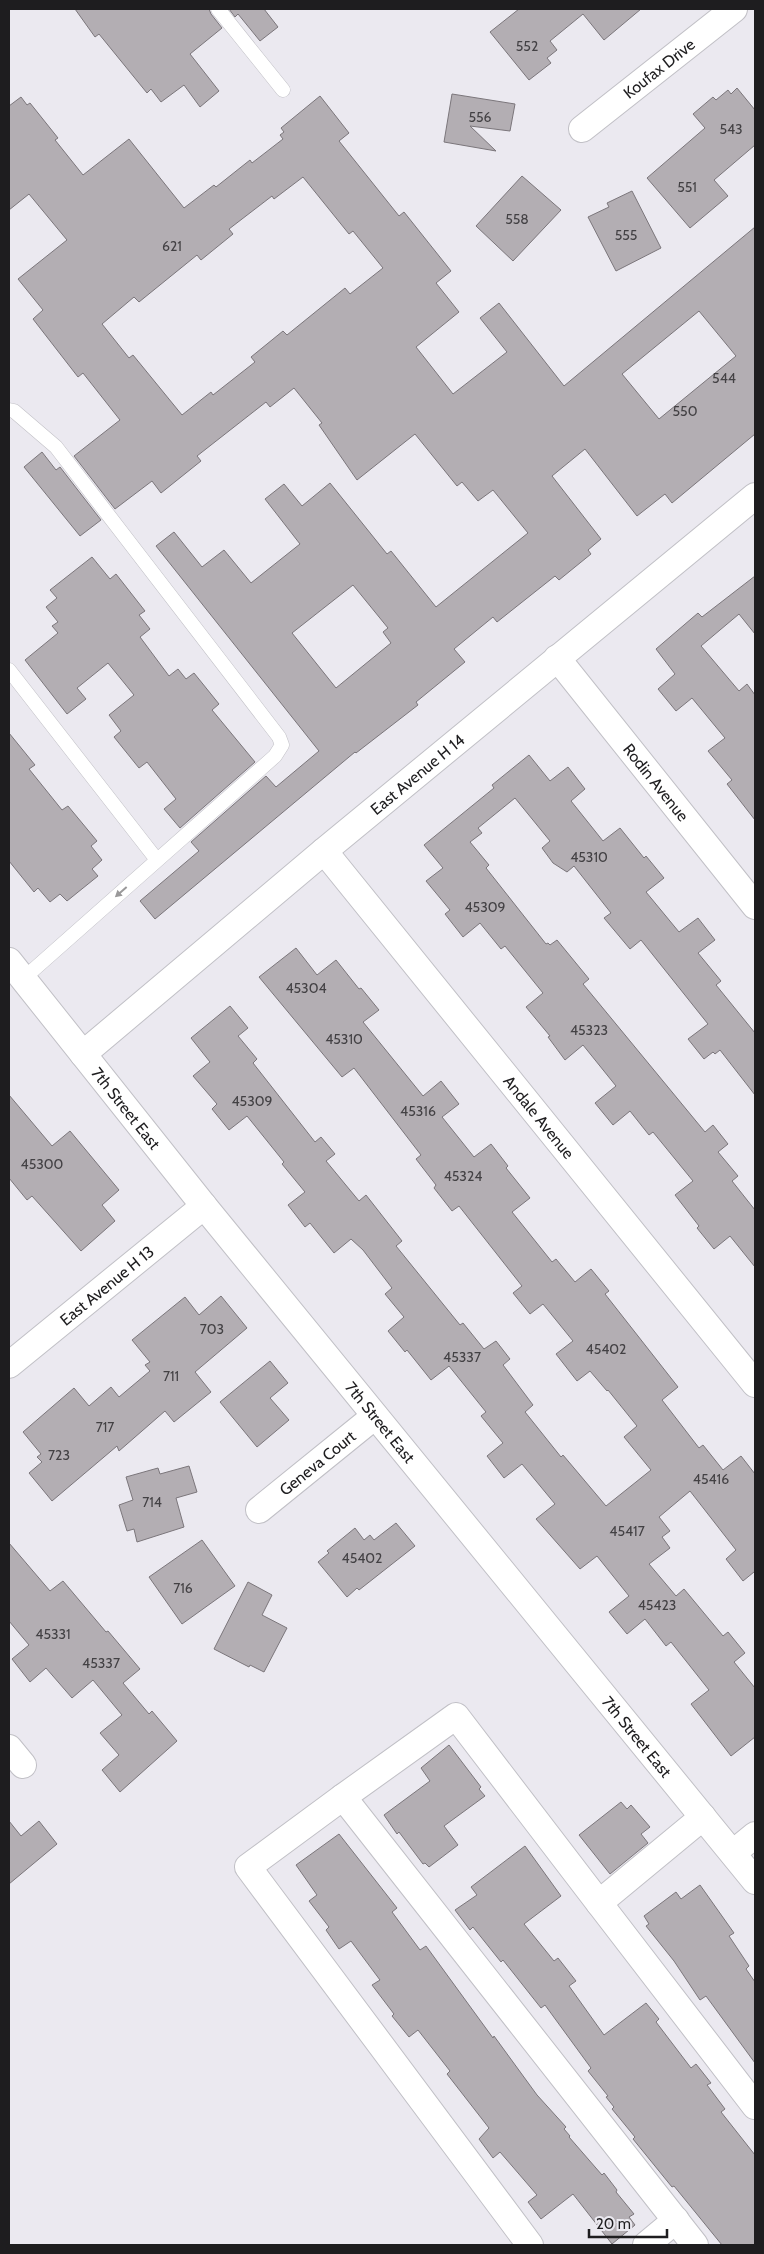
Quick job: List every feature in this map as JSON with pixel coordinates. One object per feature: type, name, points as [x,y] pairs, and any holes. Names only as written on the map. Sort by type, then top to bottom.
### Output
[{"type":"street","name":"Koufax Drive","points":[[582,129],[734,9]]},
{"type":"street","name":"East Avenue H 14","points":[[83,1054],[324,851],[755,496]]},
{"type":"street","name":"Rodin Avenue","points":[[557,658],[755,906]]},
{"type":"street","name":"Andale Avenue","points":[[324,851],[755,1384]]},
{"type":"street","name":"7th Street East","points":[[16,970],[204,1206],[755,1881]]},
{"type":"street","name":"East Avenue H 13","points":[[9,1365],[204,1206]]},
{"type":"street","name":"Geneva Court","points":[[258,1510],[375,1416]]},
{"type":"street","points":[[530,2245],[248,1867],[456,1716],[755,2106]]},
{"type":"street","points":[[343,1797],[695,2245]]},
{"type":"street","points":[[599,1903],[703,1817]]},
{"type":"street","points":[[733,1853],[755,1835]]},
{"type":"street","points":[[646,2245],[676,2220]]},
{"type":"lane","points":[[218,9],[284,90]]},
{"type":"lane","points":[[9,410],[14,411],[56,447],[279,737],[282,745],[275,756],[157,860],[16,970]]},
{"type":"lane","points":[[9,670],[157,860]]},
{"type":"building","points":[[75,9],[209,9],[222,28],[190,54],[219,91],[200,107],[184,85],[161,102],[151,89],[147,93],[99,34],[95,37]]},
{"type":"building","points":[[229,9],[264,9],[278,27],[260,41],[238,14],[235,17]]},
{"type":"building","points":[[519,9],[641,9],[604,40],[583,14],[550,41],[557,50],[547,58],[551,63],[529,80],[490,32]]},
{"type":"building","points":[[737,88],[755,110],[755,145],[714,180],[728,196],[690,228],[647,178],[705,128],[693,114],[713,97],[716,100],[728,90],[731,94]]},
{"type":"building","points":[[452,94],[515,104],[510,131],[470,126],[496,151],[444,142]]},
{"type":"building","points":[[320,96],[349,133],[339,141],[399,216],[404,212],[451,271],[436,283],[459,312],[416,347],[453,394],[507,352],[480,318],[499,303],[564,386],[755,227],[755,434],[672,503],[665,494],[637,516],[585,449],[552,476],[601,539],[588,550],[591,554],[559,580],[555,576],[497,622],[493,617],[454,649],[465,662],[416,702],[418,705],[355,752],[155,919],[140,901],[199,851],[191,842],[266,776],[276,787],[319,751],[156,546],[174,532],[202,567],[224,550],[251,583],[300,544],[265,499],[284,484],[302,506],[330,483],[387,554],[391,551],[436,607],[528,533],[493,490],[478,501],[462,482],[457,486],[415,434],[357,480],[319,425],[322,423],[294,388],[270,407],[266,402],[197,456],[201,461],[161,493],[152,481],[115,509],[74,456],[120,420],[83,373],[78,377],[33,319],[43,310],[18,279],[67,240],[29,194],[9,210],[9,106],[21,97],[27,105],[30,103],[58,138],[55,140],[83,175],[129,139],[184,208],[214,185],[216,187],[250,160],[252,163],[283,139],[280,135],[284,132],[281,128]],"holes":[[[303,177],[349,234],[353,231],[383,268],[350,294],[345,288],[287,335],[283,331],[251,357],[255,362],[213,395],[211,392],[182,415],[133,355],[129,358],[102,324],[134,297],[139,302],[197,255],[201,260],[233,234],[229,229],[272,196],[274,199]],[[699,311],[736,356],[659,419],[622,374]],[[353,585],[388,628],[383,632],[391,643],[336,688],[292,633]]]},
{"type":"building","points":[[522,176],[561,210],[513,261],[476,226]]},
{"type":"building","points":[[632,191],[661,248],[616,271],[588,217],[609,207],[607,203]]},
{"type":"building","points":[[42,452],[56,470],[60,467],[101,520],[80,536],[24,467]]},
{"type":"building","points":[[92,557],[110,579],[116,574],[145,611],[139,615],[150,629],[140,637],[169,676],[178,669],[186,679],[194,673],[219,704],[212,710],[255,762],[180,828],[164,809],[176,799],[147,762],[139,768],[114,737],[121,731],[109,715],[134,695],[108,663],[77,688],[86,699],[67,714],[25,660],[58,633],[52,626],[58,622],[46,607],[57,598],[50,590]]},
{"type":"building","points":[[755,576],[755,634],[739,614],[701,646],[739,691],[747,684],[755,695],[755,820],[727,784],[732,780],[708,751],[725,738],[692,698],[676,711],[658,689],[675,674],[656,649],[698,613],[702,617]]},
{"type":"building","points":[[9,733],[35,765],[29,769],[62,810],[68,806],[97,841],[91,846],[102,860],[92,869],[98,876],[67,901],[60,894],[50,902],[38,888],[34,892],[9,861]]},
{"type":"building","points":[[529,755],[550,781],[568,767],[585,789],[571,801],[603,841],[620,828],[644,858],[646,856],[664,878],[646,892],[679,932],[698,918],[715,940],[698,953],[721,981],[716,985],[755,1033],[755,1095],[720,1050],[715,1054],[713,1052],[704,1059],[688,1039],[708,1024],[641,940],[630,949],[604,918],[611,913],[574,866],[567,872],[553,863],[542,848],[550,841],[515,798],[478,828],[482,833],[470,842],[489,865],[486,868],[546,944],[550,945],[557,940],[589,979],[583,984],[705,1132],[713,1125],[728,1144],[718,1152],[738,1176],[732,1181],[755,1210],[755,1267],[730,1236],[714,1249],[675,1195],[693,1181],[653,1132],[649,1135],[630,1111],[613,1125],[595,1103],[616,1086],[583,1045],[565,1060],[548,1037],[550,1036],[526,1007],[543,993],[505,946],[501,949],[480,923],[463,937],[445,914],[450,910],[426,881],[443,868],[424,845],[494,788],[492,785]]},
{"type":"building","points":[[296,948],[317,975],[336,960],[359,989],[361,988],[379,1010],[363,1022],[423,1096],[441,1081],[459,1104],[442,1117],[474,1157],[491,1144],[508,1166],[506,1168],[530,1198],[512,1212],[552,1262],[556,1259],[575,1282],[591,1269],[609,1291],[605,1294],[678,1387],[662,1400],[699,1448],[703,1445],[723,1470],[741,1456],[755,1474],[755,1573],[743,1581],[726,1559],[736,1550],[690,1491],[659,1517],[670,1531],[662,1537],[670,1548],[649,1564],[676,1596],[684,1589],[723,1636],[728,1632],[745,1653],[734,1662],[755,1688],[755,1737],[731,1756],[691,1704],[709,1690],[671,1642],[666,1646],[645,1619],[627,1634],[609,1612],[629,1596],[597,1556],[580,1569],[536,1519],[555,1504],[522,1464],[504,1478],[487,1456],[503,1443],[481,1416],[486,1412],[449,1366],[431,1380],[407,1350],[405,1352],[388,1331],[404,1317],[385,1294],[392,1288],[363,1250],[351,1239],[334,1253],[310,1223],[305,1227],[288,1205],[305,1192],[282,1164],[284,1162],[247,1116],[229,1130],[212,1109],[217,1104],[193,1076],[210,1062],[191,1038],[230,1006],[248,1028],[238,1036],[257,1059],[253,1063],[315,1142],[321,1137],[335,1154],[326,1161],[359,1201],[366,1195],[402,1241],[396,1246],[460,1325],[463,1323],[484,1349],[496,1341],[510,1359],[503,1365],[533,1405],[525,1412],[561,1457],[563,1455],[606,1506],[651,1470],[624,1437],[637,1426],[608,1390],[590,1371],[577,1381],[556,1354],[573,1341],[543,1304],[530,1314],[513,1293],[522,1286],[459,1206],[452,1211],[434,1188],[436,1185],[416,1159],[421,1155],[354,1068],[342,1077],[259,977]]},
{"type":"building","points":[[9,1095],[52,1146],[70,1131],[119,1190],[102,1205],[115,1221],[81,1251],[32,1196],[27,1200],[9,1178]]},
{"type":"building","points":[[221,1296],[247,1328],[195,1372],[211,1392],[174,1422],[165,1411],[119,1451],[117,1446],[52,1501],[29,1473],[42,1462],[37,1457],[41,1454],[23,1432],[74,1388],[89,1406],[111,1387],[119,1397],[150,1371],[145,1365],[150,1362],[132,1340],[185,1297],[199,1315]]},
{"type":"building","points":[[270,1361],[288,1383],[270,1398],[289,1420],[257,1447],[220,1402]]},
{"type":"building","points":[[189,1466],[197,1492],[176,1498],[184,1527],[137,1542],[134,1529],[127,1531],[119,1505],[133,1500],[126,1477],[158,1468],[160,1474]]},
{"type":"building","points":[[396,1523],[415,1546],[359,1590],[357,1588],[347,1597],[318,1562],[329,1553],[327,1551],[355,1528],[364,1540],[370,1535],[374,1540]]},
{"type":"building","points":[[202,1540],[235,1586],[182,1624],[149,1577]]},
{"type":"building","points":[[9,1543],[50,1591],[63,1581],[106,1632],[108,1631],[140,1669],[123,1683],[149,1714],[152,1711],[177,1741],[120,1792],[102,1770],[119,1755],[100,1733],[122,1715],[93,1680],[72,1698],[46,1668],[30,1682],[12,1659],[29,1645],[9,1621]]},
{"type":"building","points":[[248,1582],[272,1595],[262,1615],[287,1628],[264,1672],[250,1665],[249,1667],[214,1649]]},
{"type":"building","points":[[449,1745],[481,1787],[479,1789],[485,1796],[444,1826],[458,1845],[429,1867],[425,1863],[423,1864],[399,1832],[397,1834],[384,1815],[430,1781],[421,1768]]},
{"type":"building","points":[[621,1802],[627,1809],[631,1805],[650,1827],[641,1834],[648,1843],[610,1874],[579,1835]]},
{"type":"building","points":[[9,1821],[21,1836],[39,1821],[57,1844],[9,1884]]},
{"type":"building","points":[[339,1834],[397,1908],[392,1912],[420,1950],[426,1946],[537,2095],[566,2127],[564,2129],[569,2137],[602,2175],[604,2173],[617,2190],[616,2192],[634,2214],[629,2217],[635,2225],[612,2244],[573,2194],[541,2219],[528,2202],[537,2195],[500,2152],[493,2158],[479,2139],[489,2128],[447,2074],[450,2071],[418,2030],[409,2037],[392,2016],[394,2014],[372,1985],[380,1980],[351,1941],[339,1949],[326,1930],[329,1927],[309,1901],[317,1895],[296,1865]]},
{"type":"building","points":[[525,1846],[561,1896],[524,1924],[554,1961],[558,1958],[576,1981],[569,1986],[604,2035],[646,2003],[659,2019],[656,2022],[691,2068],[696,2064],[711,2083],[707,2085],[725,2109],[721,2112],[755,2155],[755,2245],[722,2245],[633,2139],[635,2137],[612,2109],[614,2107],[606,2097],[608,2096],[588,2071],[591,2068],[545,2005],[541,2008],[503,1960],[501,1962],[473,1927],[470,1930],[455,1910],[477,1895],[471,1887]]},
{"type":"building","points":[[700,1885],[734,1933],[729,1936],[749,1966],[746,1969],[755,1982],[755,2063],[706,1996],[700,2000],[674,1961],[646,1926],[649,1924],[644,1916],[676,1892],[681,1899]]}]
